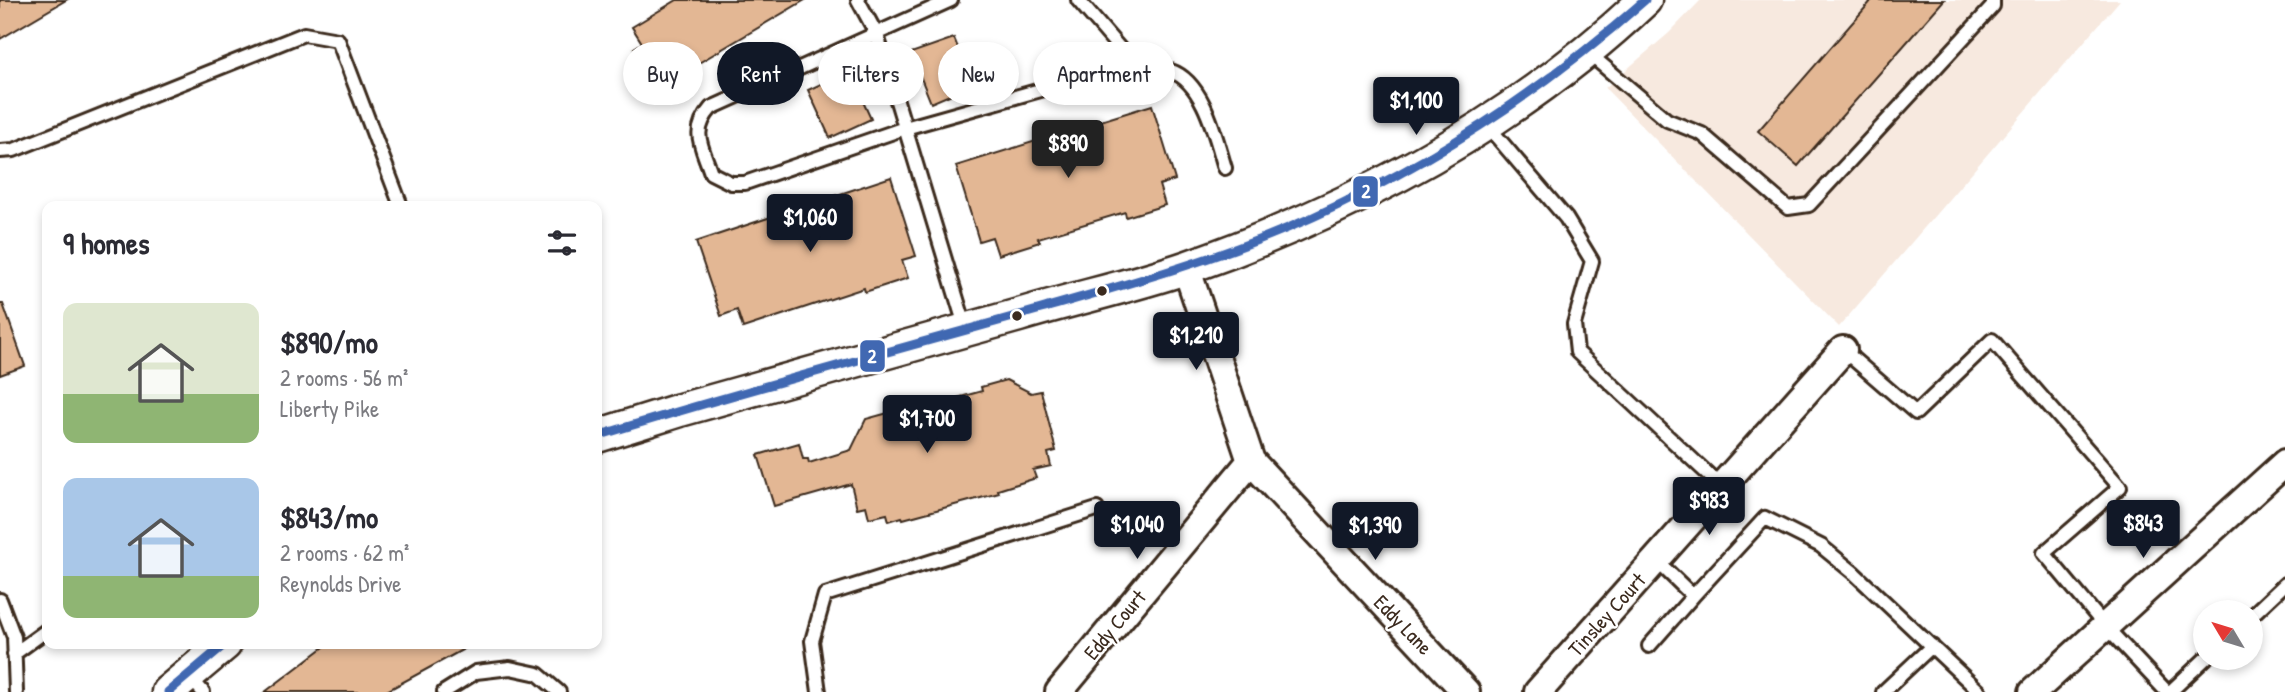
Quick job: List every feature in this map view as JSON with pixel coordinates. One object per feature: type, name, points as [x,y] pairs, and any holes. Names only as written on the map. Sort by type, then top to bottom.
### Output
[{"type":"street","points":[[602,434],[1186,267],[1332,210],[1389,182],[1485,124],[1558,74],[1645,0]]},
{"type":"street","name":"Eddy Lane","points":[[1186,267],[1251,461],[1466,692]]},
{"type":"street","name":"Tinsley Court","points":[[1538,692],[1843,349]]},
{"type":"street","name":"Eddy Court","points":[[1059,692],[1251,461]]},
{"type":"street","points":[[2033,692],[2285,463]]},
{"type":"street","points":[[186,686],[220,649]]},
{"type":"lane","points":[[858,0],[877,35],[966,330]]},
{"type":"lane","points":[[951,0],[711,108],[701,120],[698,136],[711,173],[731,183],[745,183],[905,128],[1033,92]]},
{"type":"lane","points":[[1078,0],[1114,42]]},
{"type":"lane","points":[[1586,51],[1667,120],[1702,134],[1788,208],[1809,205],[1993,6],[1993,0]]},
{"type":"lane","points":[[0,151],[14,150],[304,34],[338,40],[399,201]]},
{"type":"lane","points":[[1175,73],[1193,88],[1204,104],[1225,168]]},
{"type":"lane","points":[[1485,124],[1566,218],[1592,261],[1574,324],[1577,352],[1722,488]]},
{"type":"lane","points":[[1843,349],[1916,414],[1992,340],[2120,486],[2044,553],[2105,626],[2168,692],[2193,670]]},
{"type":"lane","points":[[819,692],[813,641],[825,595],[1097,509]]},
{"type":"lane","points":[[1649,646],[1765,518],[1821,546],[1854,573],[1980,692]]},
{"type":"lane","points":[[1656,561],[1693,596]]},
{"type":"lane","points":[[2263,605],[2285,584]]},
{"type":"lane","points":[[0,600],[14,637],[16,692]]},
{"type":"lane","points":[[14,654],[42,634]]},
{"type":"lane","points":[[1883,692],[1932,646]]},
{"type":"lane","points":[[444,692],[476,672],[510,668],[538,674],[559,692]]},
{"type":"shaded area","points":[[1701,0],[2120,0],[1839,327],[1605,88],[1669,33]]},
{"type":"building","points":[[0,0],[66,0],[0,39]]},
{"type":"building","points":[[677,0],[805,0],[734,42],[717,42],[717,52],[703,60],[703,42],[641,42],[632,27]]},
{"type":"building","points":[[1872,0],[1944,0],[1798,166],[1758,131]]},
{"type":"building","points":[[938,44],[938,100],[931,103],[924,86],[924,48]]},
{"type":"building","points":[[818,85],[818,105],[865,105],[871,119],[830,138],[808,90]]},
{"type":"building","points":[[1152,105],[1175,180],[1159,185],[1165,205],[1126,217],[1125,212],[1038,238],[1040,242],[998,255],[992,237],[979,241],[956,166]]},
{"type":"building","points":[[891,177],[916,256],[902,260],[908,278],[865,292],[864,288],[743,328],[737,310],[721,316],[696,242]]},
{"type":"building","points":[[0,304],[3,304],[25,366],[0,375]]},
{"type":"building","points":[[1006,380],[1031,393],[1041,391],[1056,451],[1048,453],[1051,466],[1033,470],[1036,478],[998,490],[999,493],[889,521],[887,514],[869,518],[866,506],[857,508],[851,484],[774,506],[758,455],[799,443],[803,459],[808,459],[809,463],[851,450],[866,419],[888,413],[889,417],[982,391],[981,387]]},
{"type":"building","points":[[321,649],[464,649],[385,692],[265,692]]},
{"type":"transit line","name":"2","points":[[602,435],[1145,279],[1280,231],[1403,172],[1488,121],[1568,64],[1645,0]]},
{"type":"transit line","name":"2","points":[[168,692],[219,649]]}]
